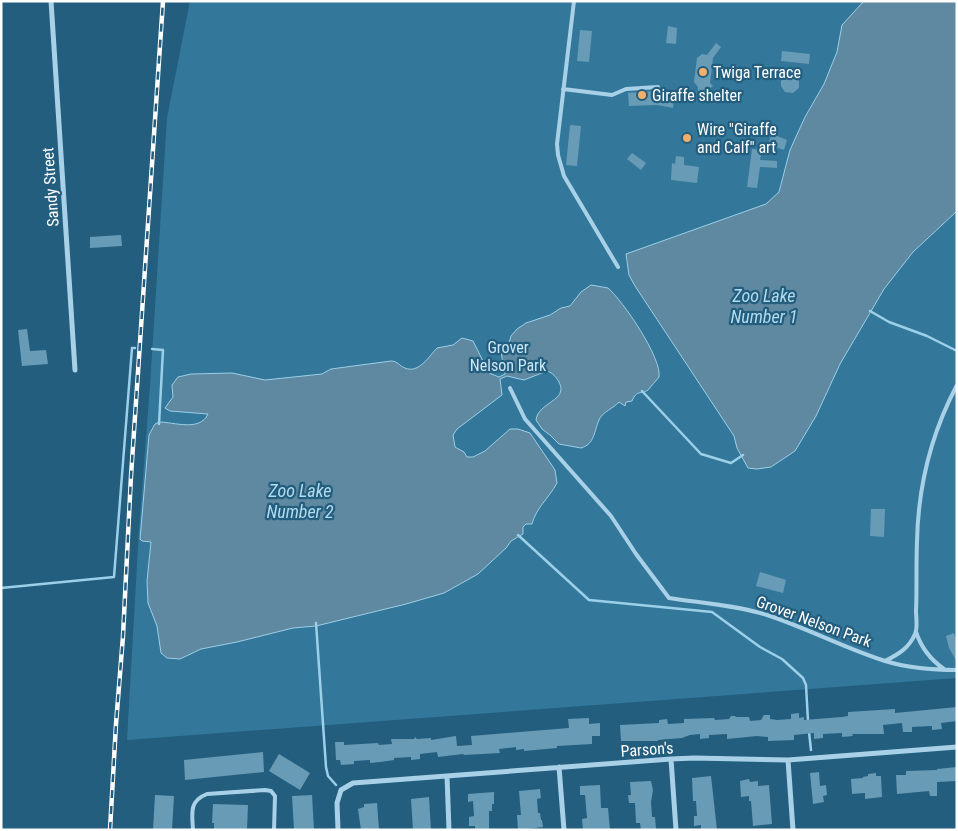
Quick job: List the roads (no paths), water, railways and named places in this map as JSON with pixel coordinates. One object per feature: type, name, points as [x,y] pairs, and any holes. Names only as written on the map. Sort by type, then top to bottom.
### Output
[{"type":"street","name":"Sandy Street","points":[[51,1],[75,370]]},
{"type":"street","name":"Parson's","points":[[338,830],[337,803],[341,790],[353,783],[694,758],[788,760],[957,747]]},
{"type":"street","points":[[671,760],[676,830]]},
{"type":"street","points":[[788,760],[793,830]]},
{"type":"street","points":[[559,767],[564,830]]},
{"type":"street","points":[[447,776],[449,830]]},
{"type":"lane","points":[[574,1],[557,144],[560,166],[564,176],[618,267]]},
{"type":"lane","points":[[563,89],[612,95],[626,89],[658,87]]},
{"type":"lane","points":[[946,670],[936,664],[920,642],[916,632],[918,514],[931,445],[942,414],[957,385]]},
{"type":"lane","name":"Grover Nelson Park","points":[[510,388],[525,419],[611,516],[636,554],[669,598],[740,608],[764,614],[885,661],[909,666],[957,670]]},
{"type":"lane","name":"Grover Nelson Park","points":[[885,661],[909,646],[916,632]]},
{"type":"lane","points":[[192,830],[192,812],[195,802],[199,797],[207,794],[265,790],[275,796],[274,830]]},
{"type":"water","name":"Zoo Lake Number 1","points":[[864,1],[957,1],[957,211],[913,252],[884,289],[840,364],[816,416],[795,451],[771,467],[748,468],[737,448],[734,436],[635,286],[629,275],[626,254],[766,204],[779,192],[790,150],[805,117],[824,84],[837,52],[842,25]]},
{"type":"water","name":"Zoo Lake Number 2","points":[[591,285],[608,288],[632,317],[654,357],[659,377],[648,390],[637,394],[632,401],[626,402],[625,406],[619,402],[603,415],[599,420],[592,440],[581,448],[559,444],[542,429],[536,420],[542,409],[557,398],[560,393],[559,382],[553,374],[547,371],[524,380],[507,376],[500,379],[502,395],[457,429],[453,435],[455,447],[464,452],[467,457],[473,457],[485,451],[510,429],[518,429],[530,433],[555,470],[557,483],[536,513],[532,524],[526,524],[523,527],[523,534],[511,541],[478,574],[444,593],[406,604],[316,626],[293,628],[201,649],[180,659],[167,658],[161,653],[157,626],[148,603],[147,581],[151,542],[140,539],[149,435],[155,424],[159,422],[193,424],[204,420],[208,414],[170,411],[165,408],[173,397],[172,385],[178,377],[191,374],[232,373],[265,380],[322,374],[331,369],[391,361],[403,367],[415,369],[437,348],[453,345],[462,338],[473,341],[489,373],[499,377],[505,374],[501,352],[517,329],[526,323],[570,306],[581,292]]},
{"type":"waterway","points":[[870,311],[889,322],[927,336],[957,351]]},
{"type":"waterway","points":[[1,588],[114,577],[132,348],[135,348]]},
{"type":"waterway","points":[[152,349],[163,350],[159,424]]},
{"type":"waterway","points":[[642,391],[701,454],[731,463],[743,455]]},
{"type":"waterway","points":[[518,535],[589,600],[712,612],[760,647],[782,659],[803,678],[806,685],[808,721]]},
{"type":"waterway","points":[[316,623],[326,767],[328,776],[336,785]]},
{"type":"waterway","points":[[809,732],[811,750]]},
{"type":"railway","points":[[110,830],[131,476],[163,1]]},
{"type":"place","name":"Twiga Terrace","points":[[703,72]]},
{"type":"place","name":"Giraffe shelter","points":[[642,95]]},
{"type":"place","name":"Wire \"Giraffe and Calf\" art","points":[[687,138]]}]
